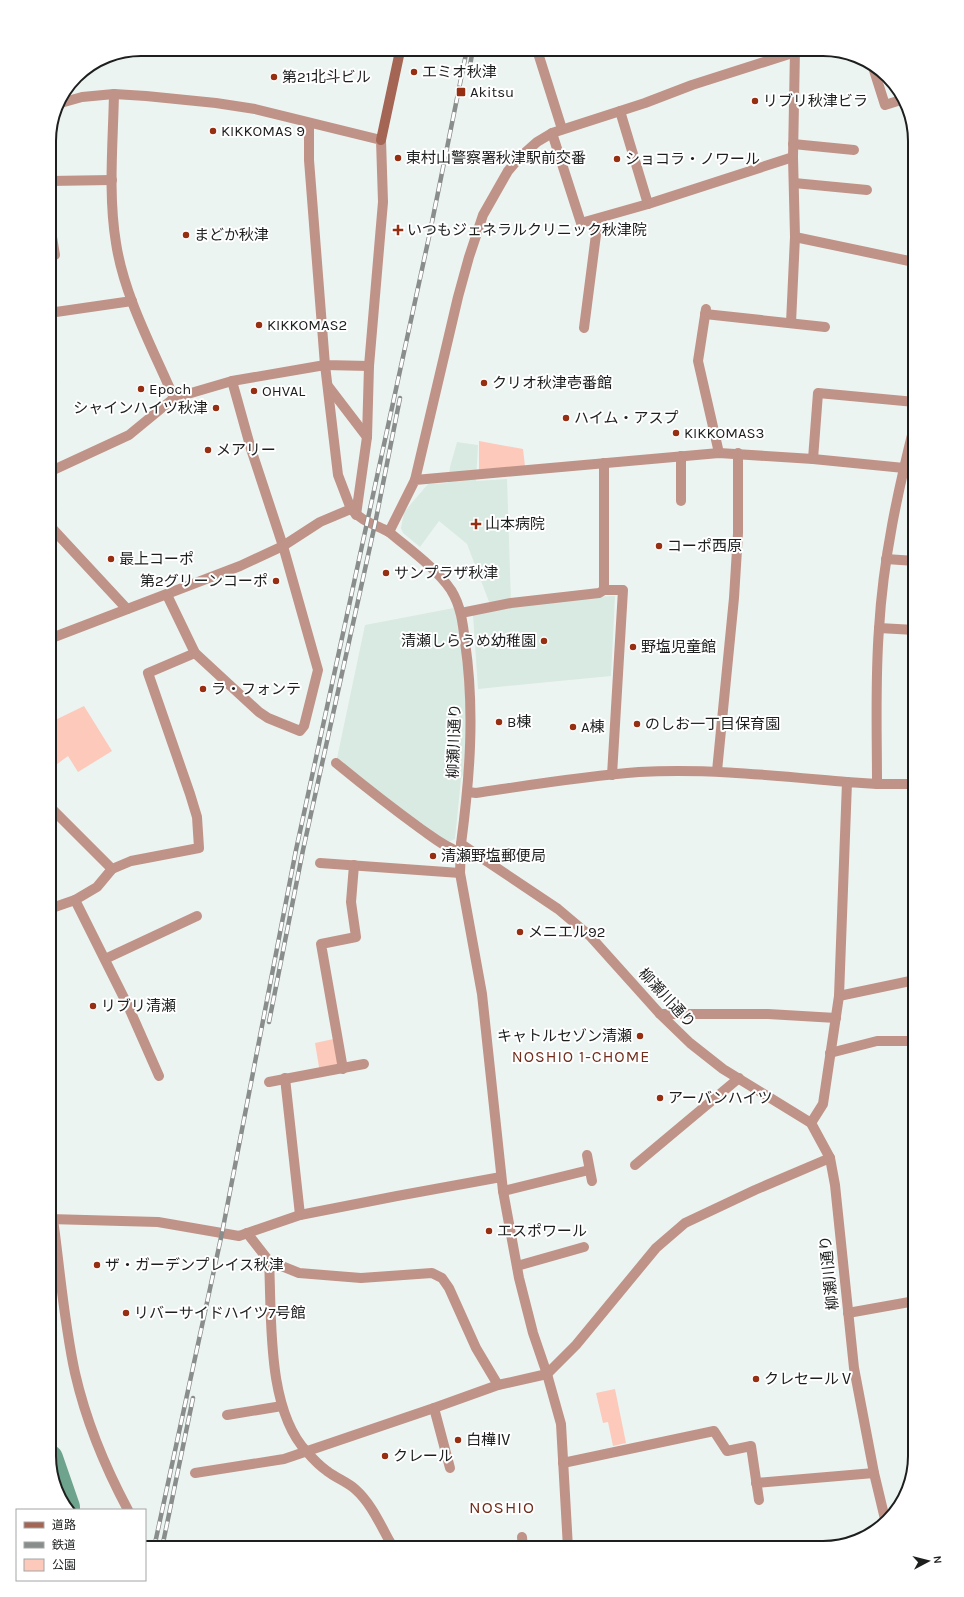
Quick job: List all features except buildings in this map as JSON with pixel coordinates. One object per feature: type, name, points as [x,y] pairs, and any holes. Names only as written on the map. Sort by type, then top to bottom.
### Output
[{"type":"main road","points":[[381,140],[399,56]]},
{"type":"street","points":[[539,56],[581,222],[598,219],[648,204],[793,157]]},
{"type":"street","points":[[389,532],[415,480],[458,297],[483,215],[508,171],[519,158],[537,142],[557,131],[645,103],[692,85],[781,56]]},
{"type":"street","points":[[790,323],[795,237],[793,144],[799,56]]},
{"type":"street","points":[[875,74],[885,105],[898,101]]},
{"type":"street","points":[[114,94],[112,205],[116,243],[132,301],[174,398]]},
{"type":"street","points":[[66,101],[82,97],[114,94],[216,103],[255,109],[381,140],[383,202],[369,366],[367,436],[354,512]]},
{"type":"street","points":[[620,111],[648,204]]},
{"type":"street","points":[[309,123],[309,160],[325,365],[338,475],[354,512]]},
{"type":"street","points":[[793,144],[854,150]]},
{"type":"street","points":[[56,181],[112,180]]},
{"type":"street","points":[[794,183],[867,190]]},
{"type":"street","points":[[584,328],[598,219]]},
{"type":"street","points":[[795,237],[908,262]]},
{"type":"street","points":[[56,312],[132,301]]},
{"type":"street","points":[[719,453],[698,361],[705,312],[825,327]]},
{"type":"street","points":[[56,469],[129,435],[174,398],[232,381],[325,365],[369,366]]},
{"type":"street","points":[[167,595],[195,654],[259,712],[268,718],[300,731],[304,726],[318,670],[283,546],[251,449],[232,381]]},
{"type":"street","points":[[328,386],[367,436]]},
{"type":"street","points":[[813,459],[818,393],[908,401]]},
{"type":"street","points":[[877,784],[876,682],[879,628],[886,559],[908,452]]},
{"type":"street","points":[[415,480],[719,453],[738,453],[813,459],[904,468]]},
{"type":"street","points":[[717,771],[734,598],[738,533],[738,453]]},
{"type":"street","points":[[681,456],[681,501]]},
{"type":"street","points":[[604,463],[604,590]]},
{"type":"street","points":[[56,636],[240,566],[283,546],[320,522],[354,512]]},
{"type":"street","name":"柳瀬川通り","points":[[354,512],[367,522],[389,532],[435,571],[451,590],[461,613],[467,654],[471,702],[468,792],[461,848],[558,909],[590,936],[660,1014],[684,1038],[723,1069],[811,1123],[830,1158],[835,1186],[854,1368],[874,1473],[884,1515]]},
{"type":"street","points":[[56,533],[127,609]]},
{"type":"street","points":[[886,559],[908,561]]},
{"type":"street","points":[[461,613],[511,603],[599,593],[604,590],[623,590],[612,775]]},
{"type":"street","points":[[879,628],[908,630]]},
{"type":"street","points":[[56,907],[75,900],[97,886],[112,869],[131,861],[199,848],[197,817],[148,673],[195,654]]},
{"type":"street","points":[[336,763],[410,821],[443,844],[453,850],[461,848],[460,873],[482,994],[503,1191],[517,1266],[533,1333],[547,1374],[561,1424],[568,1541]]},
{"type":"street","points":[[468,792],[476,793],[612,775],[660,772],[717,771],[847,782],[908,784]]},
{"type":"street","points":[[811,1123],[823,1104],[839,996],[847,782]]},
{"type":"street","points":[[56,813],[112,869]]},
{"type":"street","points":[[320,863],[460,873]]},
{"type":"street","points":[[343,1068],[322,944],[356,937],[351,902],[354,866]]},
{"type":"street","points":[[75,900],[105,959],[159,1076]]},
{"type":"street","points":[[105,959],[197,916]]},
{"type":"street","points":[[839,996],[908,981]]},
{"type":"street","points":[[660,1014],[768,1014],[836,1018]]},
{"type":"street","points":[[830,1053],[877,1041],[908,1041]]},
{"type":"street","points":[[269,1082],[364,1064]]},
{"type":"street","points":[[285,1078],[300,1215]]},
{"type":"street","points":[[635,1165],[738,1078]]},
{"type":"street","points":[[586,1155],[592,1181]]},
{"type":"street","points":[[195,1473],[284,1459],[498,1385],[547,1374],[576,1345],[656,1248],[685,1223],[755,1190],[830,1158]]},
{"type":"street","points":[[503,1191],[589,1170]]},
{"type":"street","points":[[56,1219],[97,1219],[158,1222],[239,1236],[300,1215],[501,1177]]},
{"type":"street","points":[[247,1233],[269,1262],[300,1273],[361,1278],[432,1273],[442,1278],[449,1288],[476,1348],[498,1385]]},
{"type":"street","points":[[517,1266],[584,1247]]},
{"type":"street","points":[[56,1251],[70,1342],[76,1374],[86,1412],[98,1446],[128,1509]]},
{"type":"street","points":[[269,1262],[274,1363],[282,1406],[292,1431],[306,1452],[327,1471],[355,1489],[373,1512],[389,1541]]},
{"type":"street","points":[[848,1313],[908,1302]]},
{"type":"street","points":[[227,1416],[282,1406]]},
{"type":"street","points":[[434,1408],[450,1468]]},
{"type":"street","points":[[563,1463],[714,1431],[727,1451],[751,1446],[759,1500]]},
{"type":"street","points":[[756,1483],[874,1473]]},
{"type":"street","points":[[522,1537],[522,1541]]},
{"type":"shaded area","name":"山本病院","points":[[457,442],[478,445],[476,481],[507,479],[511,603],[491,607],[467,544],[439,521],[420,547],[403,533],[401,528],[404,512],[428,484],[448,483],[450,467]]},
{"type":"shaded area","name":"清瀬しらうめ幼稚園","points":[[615,596],[611,676],[478,689],[473,615],[525,604],[587,597]]},
{"type":"shaded area","points":[[459,607],[461,613],[470,760],[461,779],[455,839],[443,844],[336,763],[365,625]]},
{"type":"green space","points":[[479,441],[523,449],[525,466],[479,470]]},
{"type":"green space","points":[[84,706],[112,751],[78,772],[68,756],[56,765],[56,720]]},
{"type":"green space","points":[[338,1038],[343,1069],[320,1073],[315,1043]]},
{"type":"green space","points":[[615,1389],[626,1443],[613,1446],[608,1422],[603,1423],[596,1393]]},
{"type":"railway","points":[[156,1541],[222,1233],[296,850],[429,237],[466,56]]},
{"type":"railway","points":[[469,71],[472,56]]},
{"type":"railway","points":[[269,1022],[303,850],[375,524],[400,398]]},
{"type":"railway","points":[[163,1541],[193,1398]]},
{"type":"place","name":"エミオ秋津","points":[[414,72]]},
{"type":"place","name":"第21北斗ビル","points":[[274,77]]},
{"type":"place","name":"Akitsu","points":[[461,92]]},
{"type":"place","name":"リブリ秋津ビラ","points":[[755,101]]},
{"type":"place","name":"KIKKOMAS 9","points":[[213,131]]},
{"type":"place","name":"東村山警察署秋津駅前交番","points":[[398,158]]},
{"type":"place","name":"ショコラ・ノワール","points":[[617,159]]},
{"type":"place","name":"いつもジェネラルクリニック秋津院","points":[[398,230]]},
{"type":"place","name":"まどか秋津","points":[[186,235]]},
{"type":"place","name":"KIKKOMAS2","points":[[259,325]]},
{"type":"place","name":"クリオ秋津壱番館","points":[[484,383]]},
{"type":"place","name":"Epoch","points":[[141,389]]},
{"type":"place","name":"OHVAL","points":[[254,391]]},
{"type":"place","name":"シャインハイツ秋津","points":[[216,408]]},
{"type":"place","name":"ハイム・アスプ","points":[[566,418]]},
{"type":"place","name":"KIKKOMAS3","points":[[676,433]]},
{"type":"place","name":"メアリー","points":[[208,450]]},
{"type":"place","name":"山本病院","points":[[476,524]]},
{"type":"place","name":"コーポ西原","points":[[659,546]]},
{"type":"place","name":"最上コーポ","points":[[111,559]]},
{"type":"place","name":"サンプラザ秋津","points":[[386,573]]},
{"type":"place","name":"第2グリーンコーポ","points":[[276,581]]},
{"type":"place","name":"清瀬しらうめ幼稚園","points":[[544,641]]},
{"type":"place","name":"野塩児童館","points":[[633,647]]},
{"type":"place","name":"ラ・フォンテ","points":[[203,689]]},
{"type":"place","name":"B棟","points":[[499,722]]},
{"type":"place","name":"のしお一丁目保育園","points":[[637,724]]},
{"type":"place","name":"A棟","points":[[573,727]]},
{"type":"place","name":"清瀬野塩郵便局","points":[[433,856]]},
{"type":"place","name":"メニエル92","points":[[520,932]]},
{"type":"place","name":"リブリ清瀬","points":[[93,1006]]},
{"type":"place","name":"キャトルセゾン清瀬","points":[[640,1036]]},
{"type":"place","name":"アーバンハイツ","points":[[660,1098]]},
{"type":"place","name":"エスポワール","points":[[489,1231]]},
{"type":"place","name":"ザ・ガーデンプレイス秋津","points":[[97,1265]]},
{"type":"place","name":"リバーサイドハイツ7号館","points":[[126,1313]]},
{"type":"place","name":"クレセールⅤ","points":[[756,1379]]},
{"type":"place","name":"白樺Ⅳ","points":[[458,1440]]},
{"type":"place","name":"クレール","points":[[385,1456]]},
{"type":"district","name":"NOSHIO 1-CHOME","points":[[581,1056]]},
{"type":"district","name":"NOSHIO","points":[[502,1507]]}]
